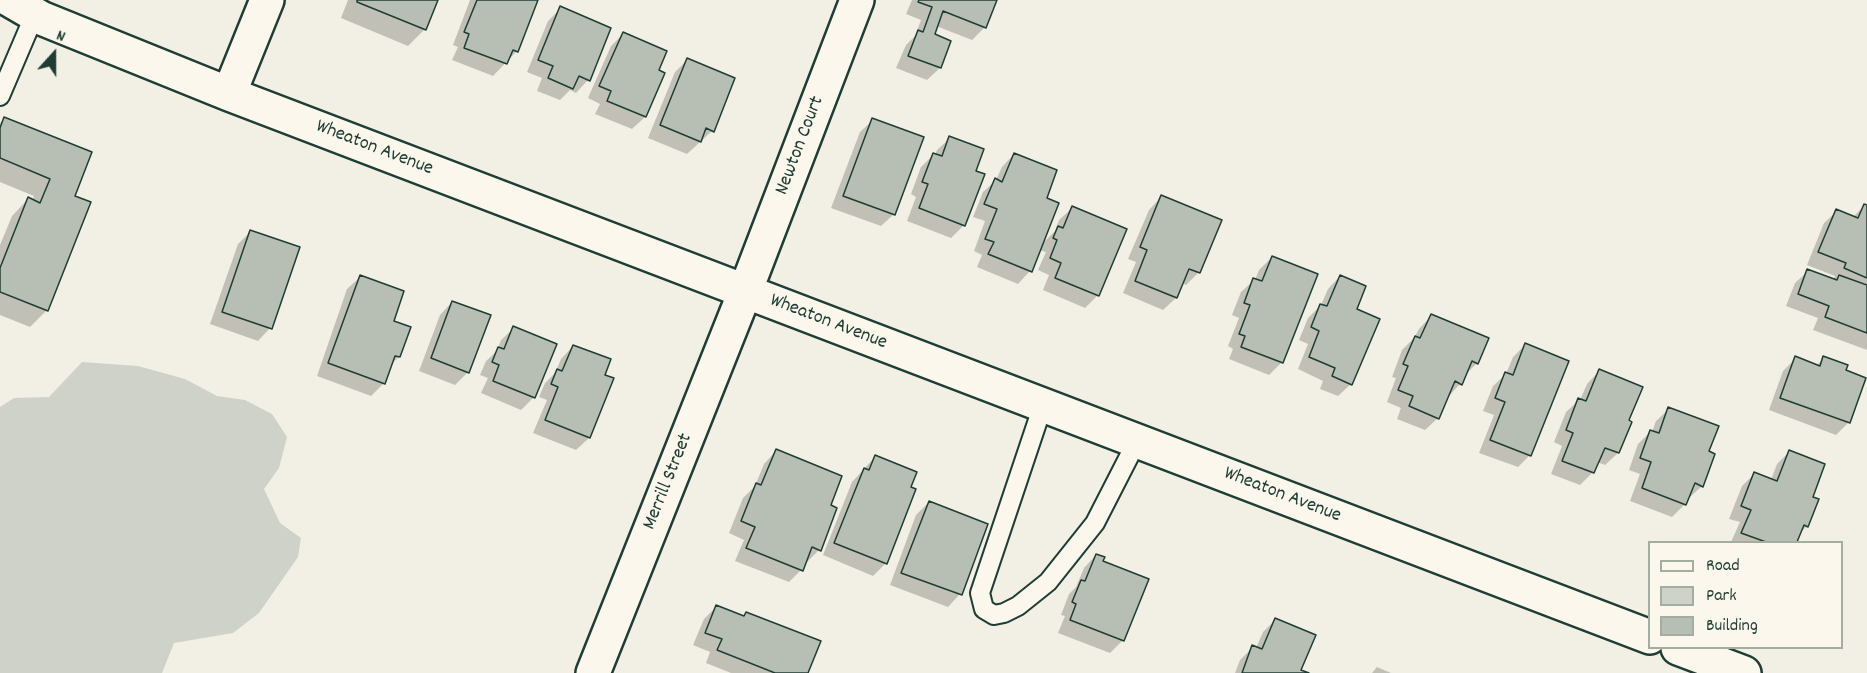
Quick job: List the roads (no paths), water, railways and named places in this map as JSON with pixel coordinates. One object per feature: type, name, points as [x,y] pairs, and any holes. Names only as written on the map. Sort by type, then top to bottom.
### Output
[{"type":"street","points":[[229,93],[267,0]]},
{"type":"street","name":"Newton Court","points":[[746,292],[857,0]]},
{"type":"street","name":"Wheaton Avenue","points":[[22,7],[52,23],[229,93],[1648,636]]},
{"type":"street","name":"Merrill Street","points":[[593,673],[746,292]]},
{"type":"street","points":[[1681,649],[1744,673]]},
{"type":"lane","points":[[0,96],[22,7]]},
{"type":"lane","points":[[1043,405],[980,593],[984,609],[994,615],[1018,606],[1048,582],[1095,523],[1137,441]]}]
